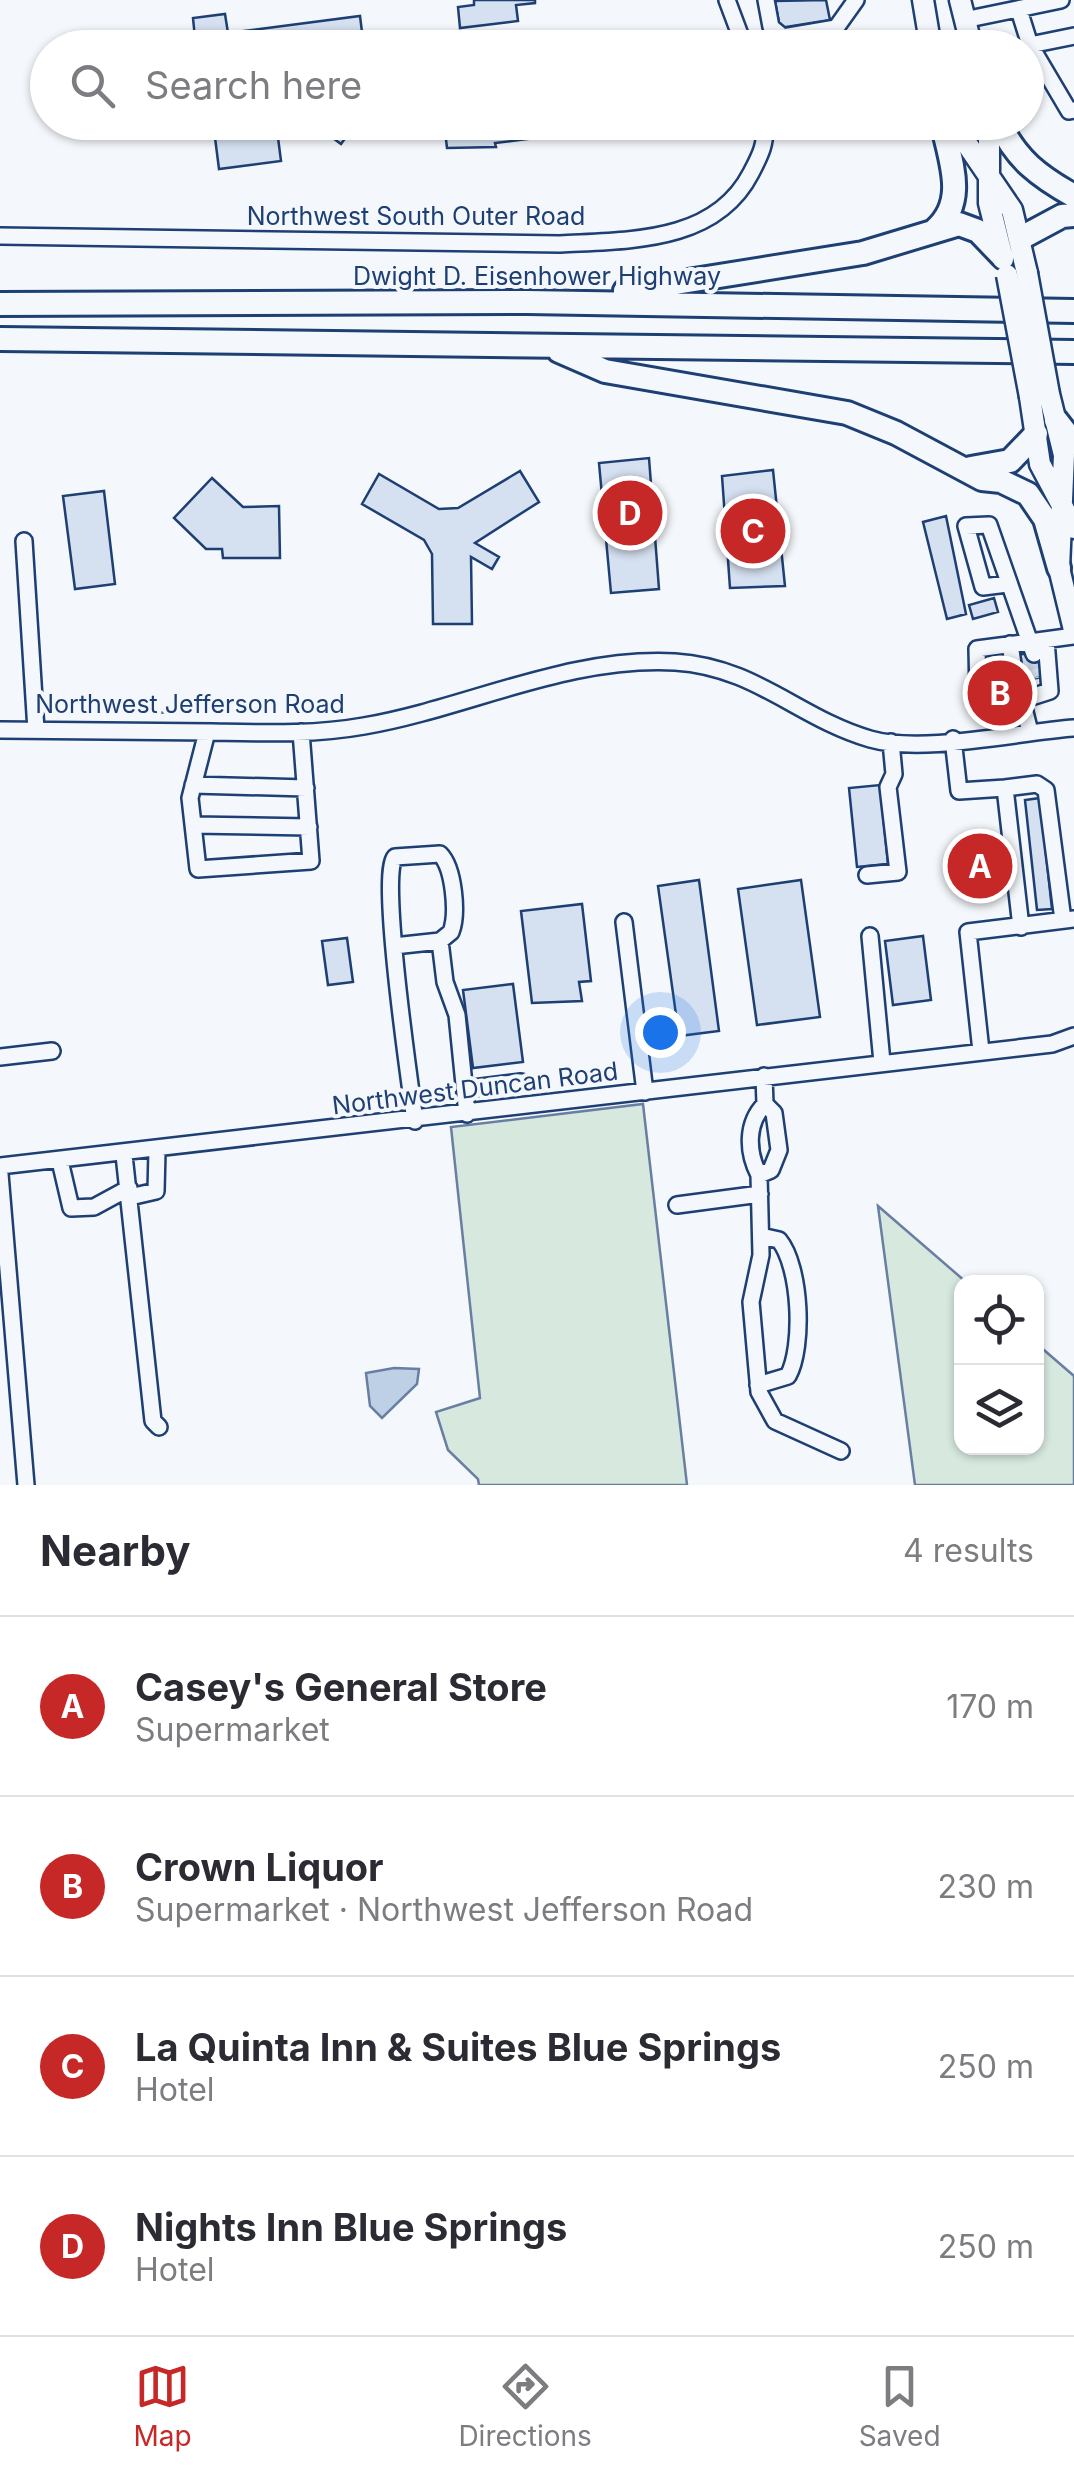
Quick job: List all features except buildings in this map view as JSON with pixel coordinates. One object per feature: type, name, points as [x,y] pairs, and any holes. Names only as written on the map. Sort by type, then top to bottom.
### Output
[{"type":"highway","points":[[936,230],[950,217],[955,198],[945,140]]},
{"type":"highway","points":[[1006,140],[1036,175],[1074,196]]},
{"type":"highway","points":[[1021,238],[1062,216],[1074,216]]},
{"type":"highway","points":[[527,302],[687,284],[863,253],[958,224],[978,231],[1012,268]]},
{"type":"highway","name":"Dwight D. Eisenhower Highway","points":[[0,304],[527,302],[1074,310]]},
{"type":"highway","points":[[0,338],[1074,352]]},
{"type":"highway","points":[[546,346],[605,370],[847,413],[968,468],[982,479],[1001,481],[1028,494],[1045,519],[1059,568]]},
{"type":"highway","points":[[968,468],[1010,461],[1046,427],[1074,443]]},
{"type":"main road","points":[[924,0],[929,30]]},
{"type":"main road","points":[[965,140],[1012,210],[1021,238],[1012,268]]},
{"type":"main road","points":[[990,140],[989,203],[1012,268],[1046,427],[1040,464],[1074,528]]},
{"type":"main road","points":[[1062,504],[1059,568],[1074,633]]},
{"type":"street","points":[[727,0],[739,30]]},
{"type":"street","points":[[766,0],[774,30]]},
{"type":"street","points":[[825,30],[836,28],[856,0]]},
{"type":"street","points":[[962,10],[1061,0]]},
{"type":"street","points":[[1012,7],[1023,30]]},
{"type":"street","points":[[1044,43],[1074,36]]},
{"type":"street","points":[[1044,67],[1072,110]]},
{"type":"street","name":"Northwest South Outer Road","points":[[0,236],[560,244],[644,238],[708,222],[739,196],[766,140]]},
{"type":"street","points":[[24,541],[36,730]]},
{"type":"street","points":[[1007,584],[1052,678],[1050,692],[1039,686],[1022,700]]},
{"type":"street","points":[[978,693],[974,652],[1010,644],[1038,645],[1074,633]]},
{"type":"street","points":[[1010,644],[1017,691],[1030,732]]},
{"type":"street","name":"Northwest Jefferson Road","points":[[0,730],[302,732],[406,717],[581,670],[674,662],[744,677],[843,730],[891,742],[1074,728]]},
{"type":"street","points":[[208,732],[194,785],[198,869],[311,861],[302,732]]},
{"type":"street","points":[[953,739],[959,791],[1037,784],[1046,790],[1068,919],[968,932],[981,1052]]},
{"type":"street","points":[[867,875],[898,872],[888,787],[894,774],[891,742]]},
{"type":"street","points":[[194,785],[306,788]]},
{"type":"street","points":[[1005,788],[1021,927]]},
{"type":"street","points":[[193,825],[308,827]]},
{"type":"street","points":[[394,946],[440,941],[451,932],[454,912],[448,861],[432,852],[390,861],[394,946],[415,1120]]},
{"type":"street","points":[[624,922],[645,1092]]},
{"type":"street","points":[[870,936],[882,1062]]},
{"type":"street","points":[[440,941],[445,982],[457,1015],[467,1114]]},
{"type":"street","name":"Northwest Duncan Road","points":[[0,1166],[124,1155],[1052,1044],[1074,1036]]},
{"type":"street","points":[[0,1057],[52,1050]]},
{"type":"street","points":[[764,1076],[764,1104],[754,1115],[750,1136],[760,1194],[760,1236],[750,1302],[758,1385],[765,1409],[774,1422],[841,1451]]},
{"type":"street","points":[[465,1089],[521,1082]]},
{"type":"street","points":[[759,1175],[770,1170],[779,1150],[774,1113],[764,1104]]},
{"type":"street","points":[[60,1162],[72,1208],[94,1207],[130,1192],[156,1191],[157,1151]]},
{"type":"street","points":[[124,1155],[153,1421],[160,1427]]},
{"type":"street","points":[[0,1174],[26,1485]]},
{"type":"street","points":[[678,1205],[760,1194]]},
{"type":"street","points":[[758,1385],[788,1376],[798,1352],[792,1266],[779,1240],[760,1236]]},
{"type":"path","points":[[159,713],[172,712]]},
{"type":"shaded area","points":[[643,1104],[687,1485],[479,1485],[478,1479],[448,1450],[436,1412],[480,1398],[451,1127]]},
{"type":"shaded area","points":[[878,1206],[958,1275],[954,1275],[954,1455],[1044,1455],[1044,1350],[1074,1376],[1074,1485],[915,1485]]},
{"type":"water","points":[[419,1369],[417,1384],[382,1418],[370,1406],[366,1373]]},
{"type":"tunnel","points":[[1034,654],[1038,678]]},
{"type":"place","name":"Nights Inn Blue Springs","points":[[630,513]]},
{"type":"place","name":"La Quinta Inn & Suites Blue Springs","points":[[753,531]]},
{"type":"place","name":"Crown Liquor","points":[[1000,693]]},
{"type":"place","name":"Casey's General Store","points":[[980,866]]}]
